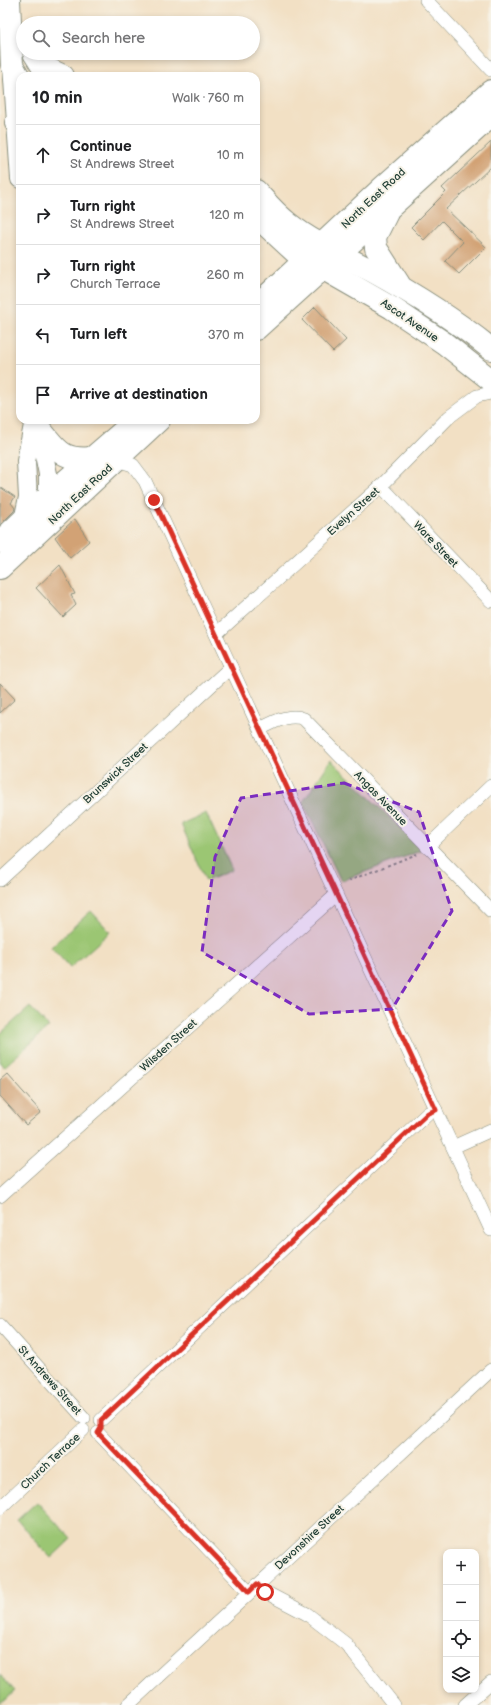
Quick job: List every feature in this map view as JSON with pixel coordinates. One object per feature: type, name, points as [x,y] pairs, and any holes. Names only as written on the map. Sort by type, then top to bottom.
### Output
[{"type":"highway","points":[[9,6],[16,20]]},
{"type":"highway","points":[[9,6],[16,72]]},
{"type":"highway","points":[[38,60],[42,66],[55,72]]},
{"type":"highway","name":"North East Road","points":[[260,325],[323,257],[491,91]]},
{"type":"highway","name":"North East Road","points":[[260,303],[392,206],[491,116]]},
{"type":"highway","points":[[260,195],[288,224],[311,240],[323,257]]},
{"type":"highway","points":[[392,206],[376,233],[375,240],[379,254],[400,286]]},
{"type":"highway","points":[[260,220],[296,253],[323,257]]},
{"type":"highway","name":"Ascot Avenue","points":[[323,257],[400,286],[451,317],[491,349]]},
{"type":"highway","name":"Ascot Avenue","points":[[323,257],[369,294],[422,328],[476,366],[491,380]]},
{"type":"highway","points":[[38,424],[64,454],[75,458],[93,458]]},
{"type":"highway","name":"North East Road","points":[[48,496],[131,424]]},
{"type":"highway","name":"North East Road","points":[[0,542],[32,526],[117,460],[155,424]]},
{"type":"highway","points":[[32,526],[48,496]]},
{"type":"highway","name":"North East Road","points":[[0,568],[32,526]]},
{"type":"main road","points":[[32,526],[28,497],[26,461],[35,424]]},
{"type":"main road","points":[[36,424],[48,474],[48,496]]},
{"type":"street","points":[[426,0],[491,70]]},
{"type":"street","name":"Evelyn Street","points":[[216,634],[381,486],[449,417],[477,396],[491,393]]},
{"type":"street","points":[[117,460],[133,465],[140,472],[491,1230]]},
{"type":"street","name":"Ware Street","points":[[381,486],[491,601]]},
{"type":"street","name":"Brunswick Street","points":[[0,880],[231,667]]},
{"type":"street","name":"Angas Avenue","points":[[260,729],[286,718],[296,716],[304,719],[425,851],[491,911]]},
{"type":"street","points":[[425,851],[491,786]]},
{"type":"street","name":"Wilsden Street","points":[[0,1196],[336,895]]},
{"type":"street","points":[[394,1705],[346,1644],[307,1614],[265,1592],[253,1588],[100,1427],[94,1414],[86,1415],[83,1424],[90,1435],[100,1427],[428,1113],[436,1110]]},
{"type":"street","points":[[453,1147],[491,1130]]},
{"type":"street","name":"St Andrews Street","points":[[0,1325],[83,1424]]},
{"type":"street","name":"Devonshire Street","points":[[128,1705],[253,1588],[491,1370]]},
{"type":"street","name":"Church Terrace","points":[[0,1508],[83,1424]]},
{"type":"street","points":[[465,1705],[491,1682]]},
{"type":"path","points":[[348,881],[416,853],[425,851]]},
{"type":"highlighted area","points":[[344,783],[419,812],[452,911],[392,1009],[309,1014],[202,952],[215,857],[241,798]]},
{"type":"green space","points":[[331,760],[423,850],[341,881],[303,802]]},
{"type":"green space","points":[[206,813],[232,870],[206,881],[181,824]]},
{"type":"green space","points":[[91,911],[110,932],[70,968],[51,947]]},
{"type":"green space","points":[[30,1007],[49,1027],[4,1067],[0,1063],[0,1034]]},
{"type":"green space","points":[[37,1502],[71,1539],[51,1558],[17,1520]]},
{"type":"green space","points":[[0,1675],[15,1691],[0,1704]]},
{"type":"building","points":[[491,142],[491,167],[446,209],[486,247],[459,274],[445,261],[463,242],[442,221],[424,240],[411,227],[446,192],[442,188]]},
{"type":"building","points":[[315,307],[346,340],[333,352],[302,320]]},
{"type":"building","points":[[0,487],[15,497],[11,503],[15,508],[14,511],[0,525]]},
{"type":"building","points":[[75,519],[89,541],[70,558],[55,537]]},
{"type":"building","points":[[60,565],[75,594],[71,595],[76,605],[63,617],[36,588]]},
{"type":"building","points":[[0,683],[15,699],[0,713]]},
{"type":"building","points":[[7,1074],[41,1112],[26,1125],[0,1096],[0,1080]]},
{"type":"route","points":[[154,500],[436,1110],[428,1113],[101,1420],[102,1425],[98,1433],[249,1592],[257,1584],[265,1592]]}]
